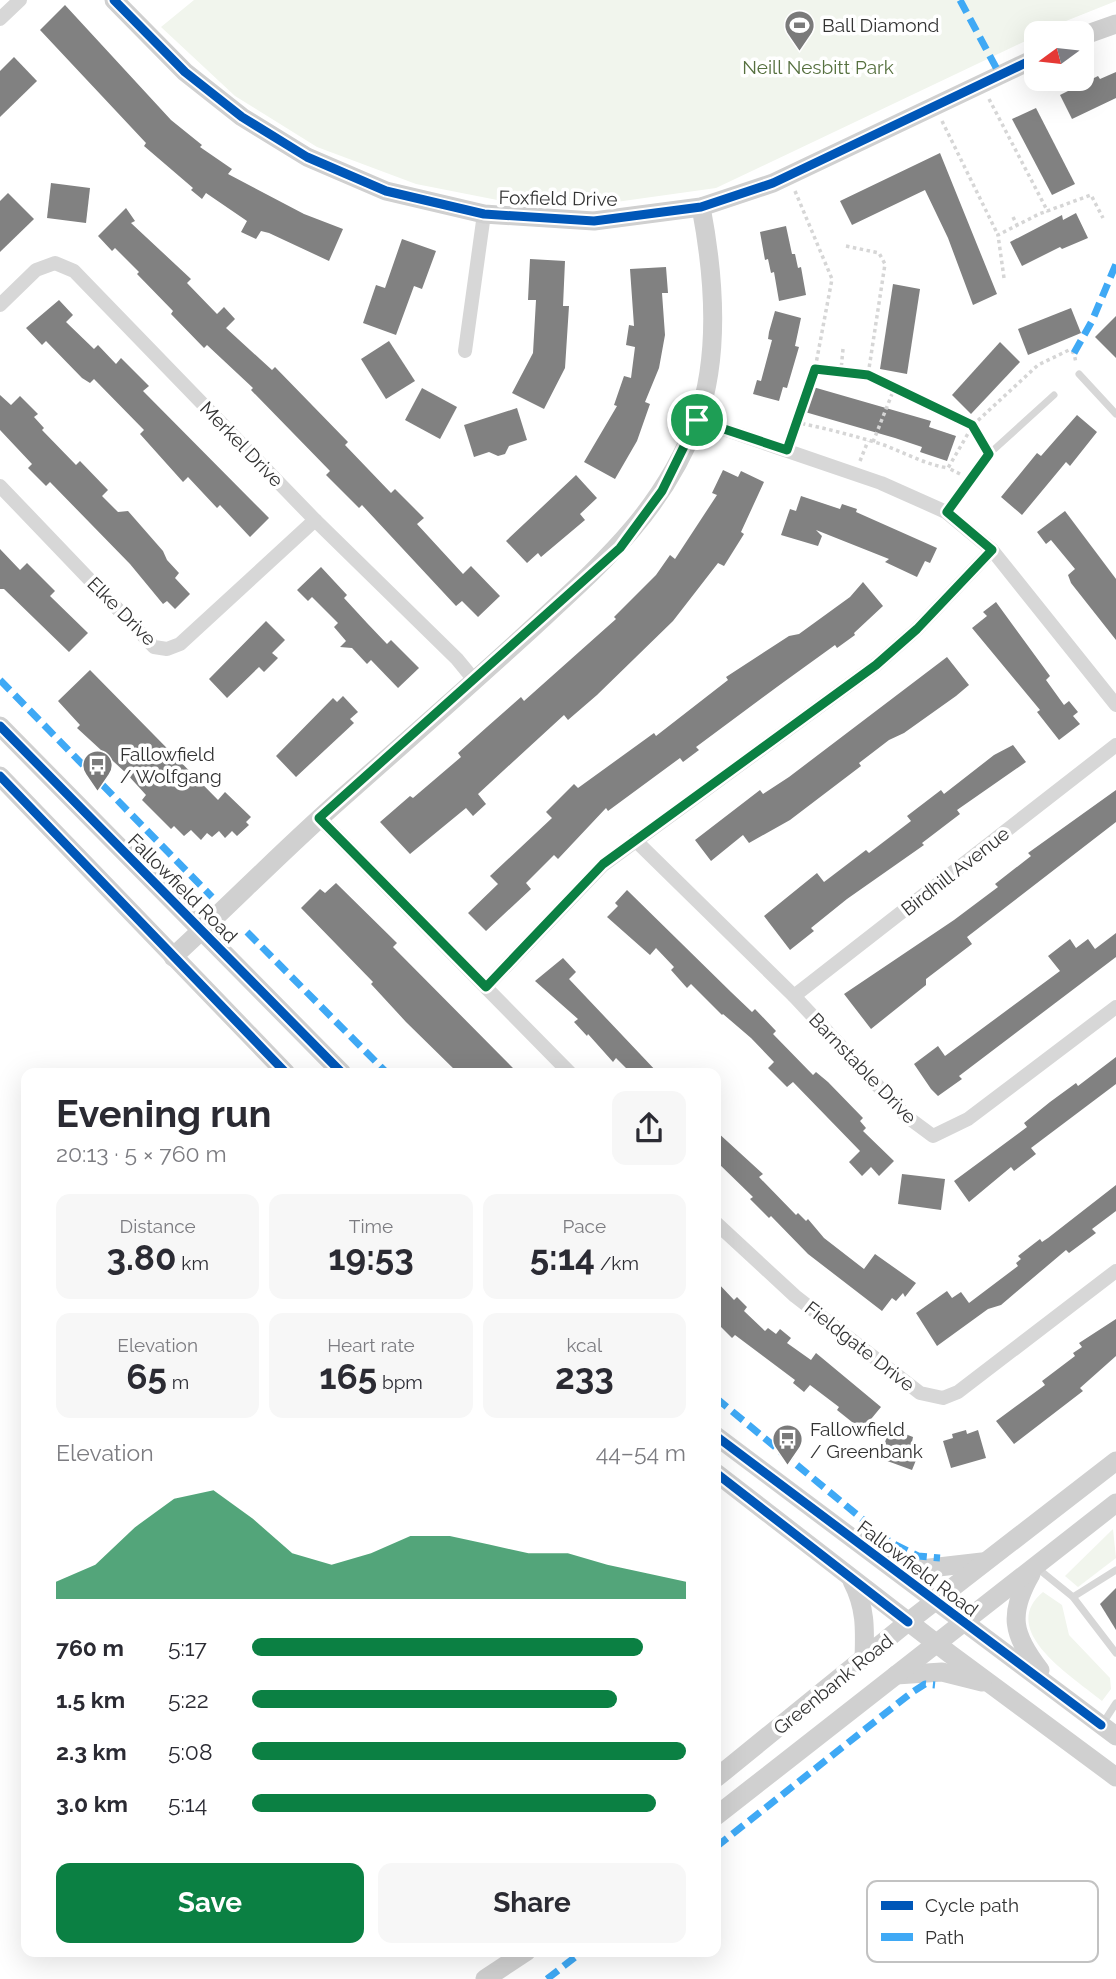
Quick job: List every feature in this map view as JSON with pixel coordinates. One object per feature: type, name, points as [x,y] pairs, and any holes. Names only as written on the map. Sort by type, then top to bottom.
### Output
[{"type":"main road","name":"Foxfield Drive","points":[[114,0],[185,72],[242,117],[307,157],[386,191],[484,214],[594,221],[701,207],[773,183],[1024,64]]},
{"type":"main road","points":[[1094,32],[1116,24]]},
{"type":"main road","points":[[173,957],[319,818],[475,681],[620,548],[662,491],[697,420],[707,371],[713,307],[710,257],[701,207]]},
{"type":"main road","name":"Fallowfield Road","points":[[0,726],[337,1068]]},
{"type":"main road","points":[[0,776],[281,1068]]},
{"type":"main road","name":"Fallowfield Road","points":[[721,1440],[875,1558],[1109,1730]]},
{"type":"main road","name":"Greenbank Road","points":[[721,1774],[908,1622],[1116,1461]]},
{"type":"main road","points":[[721,1477],[936,1644],[1116,1777]]},
{"type":"main road","name":"Greenbank Road","points":[[721,1812],[1116,1503]]},
{"type":"main road","points":[[875,1558],[920,1569],[987,1561]]},
{"type":"main road","points":[[1036,1566],[1016,1604],[1014,1616],[1025,1651],[1053,1687]]},
{"type":"main road","points":[[849,1577],[863,1602],[866,1623],[864,1659]]},
{"type":"main road","points":[[897,1675],[942,1672],[990,1684]]},
{"type":"main road","points":[[475,1979],[500,1957]]},
{"type":"main road","points":[[485,1979],[518,1957]]},
{"type":"street","points":[[0,19],[20,0]]},
{"type":"street","points":[[465,351],[484,214]]},
{"type":"street","name":"Merkel Drive","points":[[0,305],[36,271],[55,263],[74,271],[315,520],[457,659],[475,681]]},
{"type":"street","points":[[697,420],[855,474],[947,512],[992,550],[1116,705]]},
{"type":"street","name":"Elke Drive","points":[[0,486],[154,647],[167,649],[180,644],[315,520]]},
{"type":"street","points":[[486,987],[603,864],[876,665],[917,629],[992,550]]},
{"type":"street","name":"Birdhill Avenue","points":[[794,996],[1116,745]]},
{"type":"street","points":[[319,818],[565,1068]]},
{"type":"street","name":"Barnstable Drive","points":[[635,840],[794,996],[906,1116],[933,1136],[968,1119],[1116,1007]]},
{"type":"street","name":"Fieldgate Drive","points":[[721,1228],[795,1296],[920,1393],[943,1398],[958,1392],[1116,1270]]},
{"type":"lane","points":[[1079,374],[1116,414]]},
{"type":"lane","points":[[947,512],[989,454],[1054,395]]},
{"type":"lane","points":[[1036,1566],[1073,1597],[1116,1653]]},
{"type":"lane","points":[[1073,1597],[1116,1570]]},
{"type":"lane","points":[[1109,1730],[1116,1703]]},
{"type":"path","points":[[988,96],[1048,212]]},
{"type":"path","points":[[941,119],[998,235],[1004,278]]},
{"type":"path","points":[[787,450],[815,369],[832,279],[794,188]]},
{"type":"path","points":[[998,235],[1091,195],[1103,218]]},
{"type":"path","points":[[1013,217],[1017,225]]},
{"type":"path","points":[[846,246],[879,253],[885,264],[868,375]]},
{"type":"path","points":[[841,370],[843,349]]},
{"type":"path","points":[[948,468],[972,425],[1038,365],[1069,350],[1074,354],[1079,374]]},
{"type":"path","points":[[815,369],[868,375],[894,390],[972,425],[989,454]]},
{"type":"path","points":[[855,474],[894,390]]},
{"type":"path","points":[[795,422],[871,441],[928,465],[948,468],[970,479]]},
{"type":"green space","name":"Neill Nesbitt Park","points":[[194,0],[1116,0],[1066,21],[1024,21],[1024,42],[716,188],[616,202],[513,203],[416,184],[317,147],[235,96],[161,27]]},
{"type":"green space","points":[[1113,1529],[1116,1558],[1078,1587],[1065,1576]]},
{"type":"green space","points":[[1043,1592],[1062,1605],[1069,1635],[1110,1678],[1111,1689],[1102,1701],[1059,1667],[1034,1638],[1029,1622],[1031,1607]]},
{"type":"building","points":[[65,5],[171,120],[202,145],[200,147],[232,169],[228,174],[304,214],[343,229],[329,261],[269,233],[261,231],[256,239],[241,232],[247,221],[206,193],[202,199],[144,146],[146,143],[40,30]]},
{"type":"building","points":[[14,57],[37,81],[0,117],[0,71]]},
{"type":"building","points":[[1116,72],[1116,98],[1072,119],[1060,95],[1068,91],[1094,91],[1094,78],[1098,76],[1100,79]]},
{"type":"building","points":[[1036,108],[1075,184],[1052,195],[1012,119]]},
{"type":"building","points":[[940,153],[997,294],[973,305],[948,238],[925,190],[852,225],[840,201]]},
{"type":"building","points":[[51,183],[90,188],[86,223],[47,218]]},
{"type":"building","points":[[8,193],[34,219],[0,252],[0,201]]},
{"type":"building","points":[[126,208],[135,221],[131,223],[191,279],[187,283],[217,314],[224,307],[235,319],[226,328],[272,370],[275,367],[348,442],[345,445],[391,493],[395,489],[424,518],[417,524],[463,574],[471,566],[500,596],[478,617],[462,601],[456,606],[362,505],[359,508],[326,475],[330,471],[251,390],[253,388],[207,345],[204,348],[171,314],[173,311],[137,274],[139,272],[115,248],[112,251],[98,236]]},
{"type":"building","points":[[1076,213],[1088,238],[1062,249],[1060,247],[1022,266],[1010,242],[1062,215],[1063,220]]},
{"type":"building","points":[[786,226],[792,254],[795,254],[798,268],[801,267],[806,295],[779,301],[774,272],[771,273],[768,259],[765,260],[760,232]]},
{"type":"building","points":[[402,239],[436,251],[422,289],[414,286],[396,335],[363,323],[376,285],[385,288]]},
{"type":"building","points":[[530,259],[565,261],[563,306],[569,306],[565,368],[544,409],[512,393],[533,353],[536,300],[528,300]]},
{"type":"building","points":[[666,267],[668,293],[662,293],[665,335],[659,368],[645,402],[650,404],[637,441],[615,479],[584,462],[617,406],[614,405],[624,376],[631,378],[635,347],[626,345],[629,325],[634,326],[630,269]]},
{"type":"building","points":[[893,284],[920,289],[907,374],[880,369]]},
{"type":"building","points":[[59,300],[73,315],[66,322],[94,349],[98,345],[116,364],[121,358],[149,386],[143,391],[269,518],[250,537],[220,505],[217,508],[188,477],[183,482],[140,434],[144,430],[94,379],[90,383],[82,378],[46,341],[42,345],[26,328]]},
{"type":"building","points":[[1071,308],[1081,333],[1028,355],[1018,329]]},
{"type":"building","points":[[775,311],[801,318],[795,346],[799,347],[787,388],[783,387],[779,401],[753,394],[757,380],[761,381],[772,340],[768,339]]},
{"type":"building","points":[[1116,316],[1116,358],[1095,337]]},
{"type":"building","points":[[389,341],[415,381],[386,399],[361,359]]},
{"type":"building","points":[[1000,342],[1020,362],[971,414],[952,395]]},
{"type":"building","points":[[813,387],[931,421],[929,427],[956,436],[947,461],[920,452],[922,447],[805,412]]},
{"type":"building","points":[[422,388],[457,407],[440,439],[405,420]]},
{"type":"building","points":[[0,395],[11,405],[20,396],[38,414],[34,417],[44,428],[42,430],[76,465],[80,461],[108,490],[102,496],[118,512],[128,511],[163,551],[179,573],[175,578],[190,594],[175,609],[167,601],[163,604],[130,564],[50,482],[46,486],[28,468],[32,464],[0,430]]},
{"type":"building","points":[[517,408],[527,440],[509,446],[505,454],[498,456],[489,452],[474,457],[464,425]]},
{"type":"building","points":[[1077,415],[1097,432],[1070,466],[1066,462],[1022,515],[1001,497],[1037,453],[1041,456]]},
{"type":"building","points":[[723,470],[738,477],[741,471],[764,482],[741,532],[744,534],[724,566],[718,563],[673,621],[597,695],[568,720],[564,715],[478,794],[486,804],[473,816],[466,808],[410,854],[380,822],[461,757],[458,753],[487,727],[521,697],[524,701],[616,619],[614,617],[656,575],[670,555],[675,559],[717,495],[712,493]]},
{"type":"building","points":[[576,475],[597,498],[580,514],[585,520],[541,557],[538,553],[527,563],[506,541]]},
{"type":"building","points":[[801,496],[840,509],[842,504],[857,509],[856,512],[937,548],[930,563],[925,561],[917,577],[885,562],[889,559],[816,530],[822,536],[818,546],[781,535],[790,509],[796,511]]},
{"type":"building","points":[[1065,511],[1116,579],[1116,640],[1071,583],[1068,575],[1075,569],[1051,540],[1046,544],[1037,532]]},
{"type":"building","points":[[0,549],[20,570],[27,563],[55,591],[50,596],[88,633],[69,652],[4,589],[0,589]]},
{"type":"building","points":[[321,567],[347,595],[344,598],[387,644],[391,640],[419,668],[398,688],[371,660],[367,664],[352,648],[340,647],[346,641],[334,627],[338,623],[312,597],[308,601],[297,590]]},
{"type":"building","points":[[863,582],[883,606],[854,633],[855,635],[837,648],[835,645],[781,684],[696,747],[699,750],[683,762],[680,758],[608,811],[606,808],[558,859],[554,855],[526,883],[531,889],[486,931],[468,913],[498,884],[490,876],[552,818],[546,812],[574,784],[578,788],[654,733],[656,736],[728,680],[726,677],[789,636],[799,634],[850,597]]},
{"type":"building","points":[[996,602],[1050,676],[1046,680],[1064,705],[1069,701],[1078,712],[1073,716],[1080,724],[1059,740],[1037,712],[1040,710],[972,628],[987,616],[983,612]]},
{"type":"building","points":[[266,621],[285,640],[272,653],[278,658],[264,672],[259,667],[227,698],[209,679]]},
{"type":"building","points":[[947,657],[969,685],[904,733],[889,740],[859,763],[861,766],[790,820],[749,843],[743,835],[711,861],[695,840],[760,790],[763,794],[789,777]]},
{"type":"building","points":[[90,670],[218,800],[225,792],[251,817],[246,822],[249,825],[237,836],[232,831],[225,838],[219,831],[212,837],[207,833],[201,840],[191,830],[184,836],[174,826],[171,829],[142,800],[146,795],[77,728],[80,725],[58,701]]},
{"type":"building","points":[[343,696],[358,712],[350,719],[354,723],[296,777],[276,756],[333,698],[337,702]]},
{"type":"building","points":[[1013,745],[1026,762],[957,810],[960,814],[922,843],[924,845],[847,899],[811,928],[814,931],[790,950],[764,916],[817,873],[824,882],[866,850],[869,853],[911,821],[907,816],[941,790],[944,794],[994,755]]},
{"type":"building","points":[[1116,790],[1116,822],[967,937],[972,944],[926,979],[926,985],[871,1029],[844,994],[998,887],[995,884],[1031,856],[1028,853]]},
{"type":"building","points":[[336,883],[397,943],[393,947],[513,1068],[453,1068],[406,1022],[371,984],[373,982],[301,908],[320,889],[325,893]]},
{"type":"building","points":[[627,890],[752,1012],[755,1009],[776,1031],[773,1034],[813,1075],[816,1072],[828,1082],[863,1118],[860,1121],[866,1128],[863,1131],[894,1161],[879,1176],[871,1167],[862,1176],[849,1162],[860,1151],[793,1082],[787,1087],[768,1068],[774,1062],[751,1038],[722,1015],[691,984],[687,988],[671,970],[674,967],[656,948],[650,955],[607,917],[618,906],[615,903]]},
{"type":"building","points":[[1116,933],[1116,957],[959,1076],[962,1079],[938,1096],[931,1089],[914,1064],[938,1046],[945,1056],[1060,971],[1048,956],[1070,939],[1076,948],[1088,939],[1095,949]]},
{"type":"building","points":[[563,958],[576,972],[569,979],[653,1068],[626,1068],[616,1058],[613,1062],[574,1022],[578,1019],[535,981]]},
{"type":"building","points":[[1116,1057],[1116,1084],[1031,1148],[1036,1154],[1014,1171],[1011,1167],[969,1202],[954,1181],[1027,1127],[1024,1123],[1050,1102],[1076,1083],[1078,1086]]},
{"type":"building","points":[[721,1136],[763,1174],[759,1177],[796,1215],[798,1213],[806,1221],[808,1219],[824,1238],[864,1269],[875,1254],[916,1283],[905,1297],[903,1293],[896,1301],[892,1298],[882,1311],[808,1254],[771,1216],[769,1218],[750,1199],[753,1197],[721,1166]]},
{"type":"building","points":[[902,1174],[945,1179],[941,1210],[898,1204]]},
{"type":"building","points":[[1116,1185],[1116,1211],[1092,1229],[1096,1233],[1069,1253],[1066,1250],[1001,1305],[988,1309],[937,1346],[916,1313],[947,1291],[952,1298],[961,1292],[969,1303],[1018,1266],[1016,1263],[1021,1259],[1018,1256],[1040,1239],[1042,1242],[1048,1238]]},
{"type":"building","points":[[721,1286],[734,1300],[737,1297],[747,1307],[744,1311],[765,1331],[768,1328],[776,1334],[780,1329],[791,1338],[787,1343],[811,1360],[816,1353],[881,1407],[862,1430],[837,1410],[839,1407],[810,1385],[804,1392],[793,1383],[795,1380],[735,1335],[732,1338],[721,1327]]},
{"type":"building","points":[[1116,1319],[1116,1356],[1080,1388],[1083,1391],[1014,1444],[996,1421],[1045,1385],[1042,1381],[1075,1356],[1073,1353],[1082,1347],[1079,1343]]},
{"type":"building","points":[[966,1430],[967,1434],[978,1430],[986,1458],[951,1468],[943,1441],[953,1438],[952,1434]]},
{"type":"building","points":[[900,1432],[913,1437],[910,1452],[921,1448],[912,1470],[879,1458],[888,1434],[898,1438]]},
{"type":"building","points":[[1116,1588],[1116,1630],[1100,1604]]},
{"type":"marked path","points":[[960,0],[1000,75]]},
{"type":"marked path","points":[[1074,353],[1092,321],[1116,264]]},
{"type":"marked path","points":[[0,680],[212,897]]},
{"type":"marked path","points":[[247,932],[382,1068]]},
{"type":"marked path","points":[[721,1402],[890,1542],[918,1556],[940,1558]]},
{"type":"marked path","points":[[721,1843],[911,1693],[925,1684],[935,1685]]},
{"type":"marked path","points":[[547,1979],[575,1957]]},
{"type":"cycle path","points":[[114,0],[185,72],[242,117],[307,157],[386,191],[484,214],[594,221],[701,207],[773,183],[1024,64]]},
{"type":"cycle path","points":[[0,726],[337,1068]]},
{"type":"cycle path","points":[[0,776],[281,1068]]},
{"type":"cycle path","points":[[721,1440],[1101,1725]]},
{"type":"cycle path","points":[[721,1477],[908,1622]]},
{"type":"place","name":"Ball Diamond","points":[[799,52]]},
{"type":"place","name":"Fallowfield / Wolfgang","points":[[97,792]]},
{"type":"place","name":"Fallowfield / Greenbank","points":[[787,1467]]},
{"type":"route","points":[[815,369],[868,375],[894,390],[972,425],[989,454],[947,512],[992,550],[917,629],[876,665],[603,864],[486,987],[319,818],[475,681],[620,548],[662,491],[697,420],[787,450],[815,369]]}]
